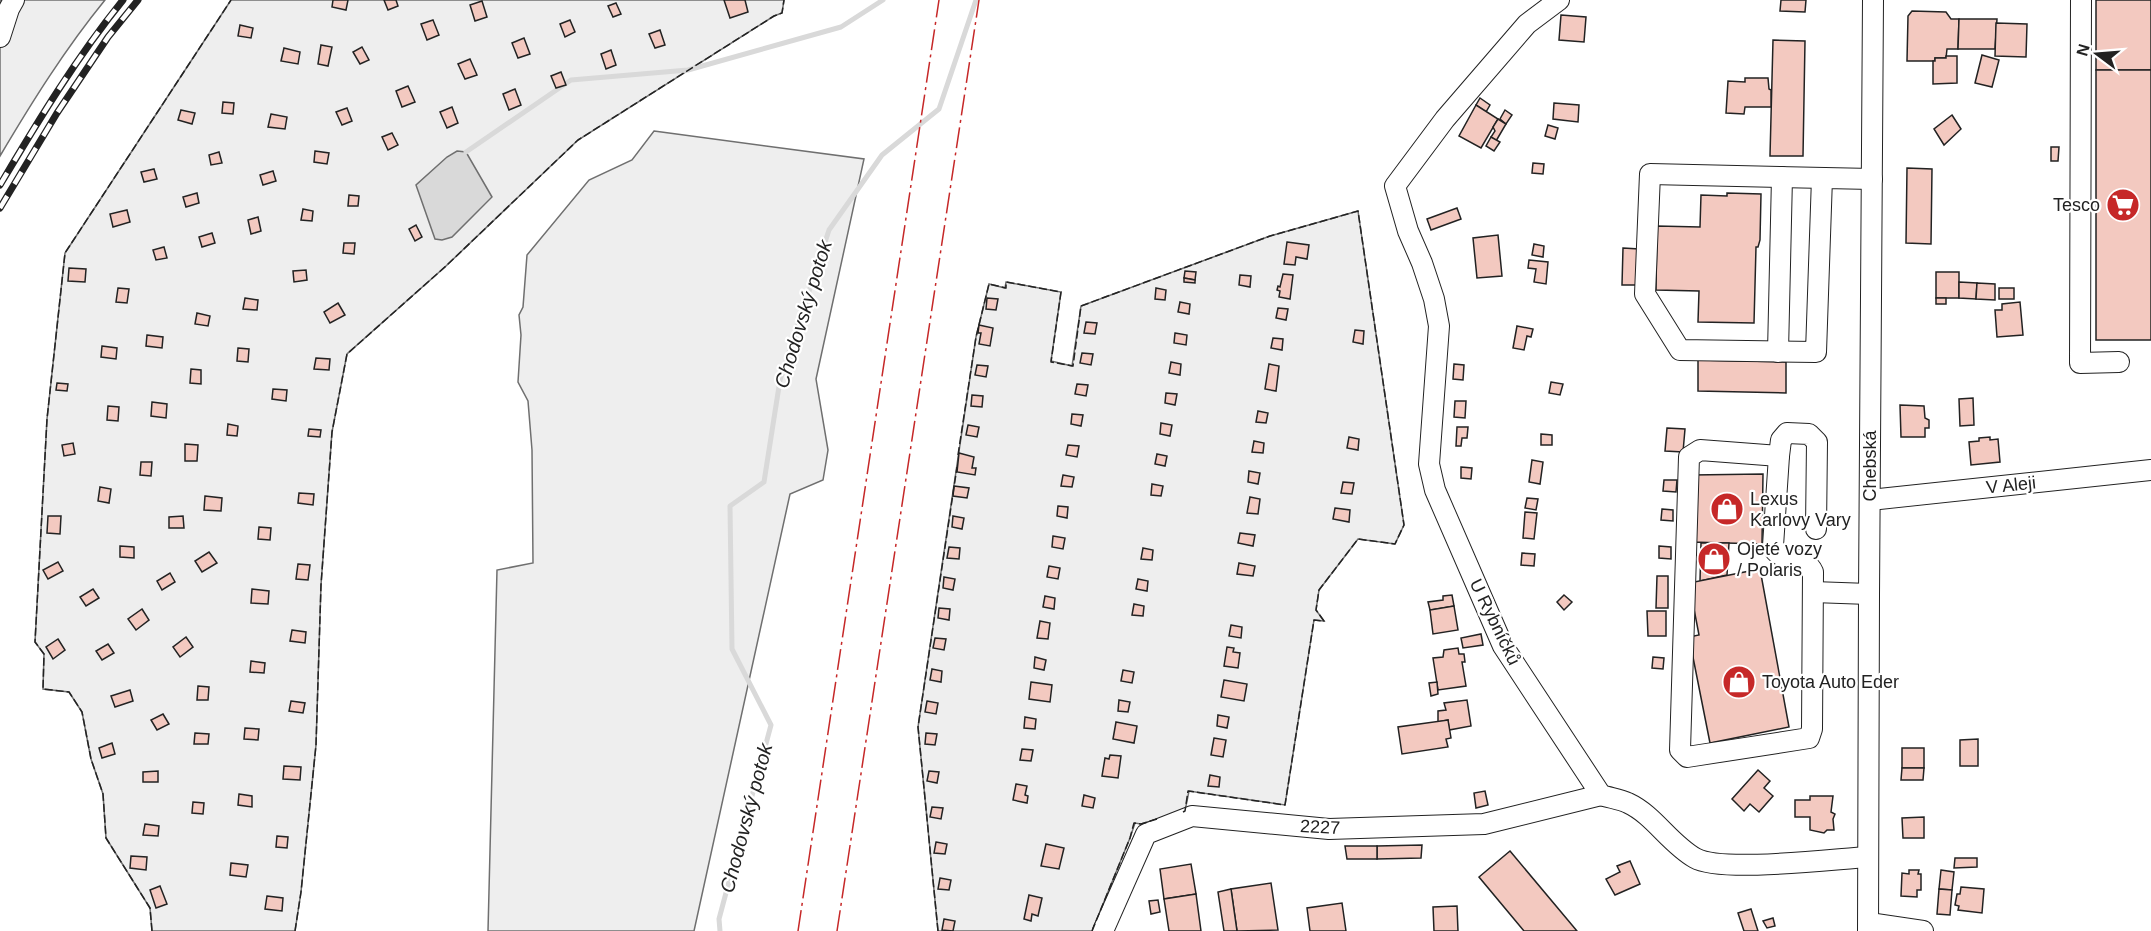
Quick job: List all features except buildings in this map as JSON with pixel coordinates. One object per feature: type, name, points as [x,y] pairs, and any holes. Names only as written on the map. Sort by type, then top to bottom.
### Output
[{"type":"street","points":[[0,37],[14,0]]},
{"type":"street","name":"U Rybníčků","points":[[1558,0],[1527,24],[1445,119],[1395,186],[1408,231],[1434,298],[1439,326],[1429,464],[1435,490],[1503,646],[1601,795]]},
{"type":"street","name":"Chebská","points":[[1868,927],[1873,0]]},
{"type":"street","points":[[2081,0],[2079,363],[2119,362]]},
{"type":"street","points":[[1822,178],[1816,352],[1680,350],[1646,294],[1650,174],[1872,179]]},
{"type":"street","points":[[1778,352],[1782,177]]},
{"type":"street","points":[[1779,456],[1700,450],[1689,457],[1680,750],[1687,757],[1809,738],[1812,729],[1813,572],[1810,565],[1804,561],[1779,555],[1773,546],[1779,456],[1781,440],[1787,433],[1809,434],[1817,442],[1816,529]]},
{"type":"street","name":"V Aleji","points":[[1870,500],[2151,470]]},
{"type":"street","points":[[1813,592],[1869,594]]},
{"type":"street","points":[[1601,795],[1628,803],[1652,820],[1674,844],[1697,860],[1738,866],[1868,857]]},
{"type":"street","name":"2227","points":[[1103,931],[1146,834],[1192,816],[1329,829],[1484,824],[1601,795]]},
{"type":"street","points":[[1868,927],[1923,931]]},
{"type":"shaded area","points":[[0,0],[105,0],[76,37],[0,156]]},
{"type":"shaded area","points":[[231,0],[784,0],[782,13],[578,140],[446,266],[347,354],[332,432],[321,585],[316,745],[295,931],[152,931],[150,908],[106,838],[103,794],[91,759],[82,712],[69,692],[43,689],[44,654],[35,642],[47,419],[65,253]]},
{"type":"shaded area","points":[[654,131],[864,159],[816,379],[828,450],[823,480],[790,494],[694,931],[488,931],[497,570],[533,563],[532,450],[528,401],[518,382],[521,335],[519,315],[523,307],[527,255],[589,180],[632,160]]},
{"type":"shaded area","points":[[457,151],[466,152],[492,197],[452,237],[442,240],[435,239],[416,185]]},
{"type":"shaded area","points":[[1358,211],[1404,525],[1395,544],[1358,539],[1319,590],[1316,610],[1324,621],[1314,620],[1285,805],[1189,791],[1185,811],[1141,824],[1135,823],[1092,931],[938,931],[918,727],[976,337],[989,284],[1005,288],[1006,282],[1061,292],[1051,361],[1072,366],[1081,306],[1270,236]]},
{"type":"waterway","points":[[466,152],[571,80],[688,70],[841,27],[883,0]]},
{"type":"waterway","name":"Chodovský potok","points":[[720,931],[719,919],[771,725],[732,649],[730,506],[764,482],[780,380],[829,230],[882,155],[939,109],[976,0]]},
{"type":"railway","points":[[0,185],[73,67],[123,0]]},
{"type":"railway","points":[[0,208],[57,113],[108,37],[138,0]]},
{"type":"fence","points":[[152,931],[150,908],[106,838],[103,794],[91,759],[82,712],[69,692],[43,689],[44,654],[35,642],[47,419],[65,253],[231,0]]},
{"type":"fence","points":[[295,931],[316,745],[321,585],[332,432],[347,354],[446,266],[578,140],[782,13],[784,0]]},
{"type":"fence","points":[[958,455],[976,337],[989,284],[1006,288],[1006,282],[1061,292],[1051,362],[1073,366],[1081,306],[1270,236],[1358,211],[1404,525],[1395,544],[1358,539],[1319,590],[1316,610],[1324,621],[1314,620],[1285,805],[1188,791],[1183,812]]},
{"type":"fence","points":[[938,931],[918,727],[957,467]]},
{"type":"fence","points":[[1092,931],[1134,823],[1141,824],[1157,819]]},
{"type":"power","points":[[798,931],[939,0]]},
{"type":"power","points":[[837,931],[979,0]]},
{"type":"place","name":"Tesco","points":[[2123,205]]},
{"type":"place","name":"Lexus Karlovy Vary","points":[[1727,509]]},
{"type":"place","name":"Ojeté vozy / Polaris","points":[[1714,559]]},
{"type":"place","name":"Toyota Auto Eder","points":[[1739,682]]}]
